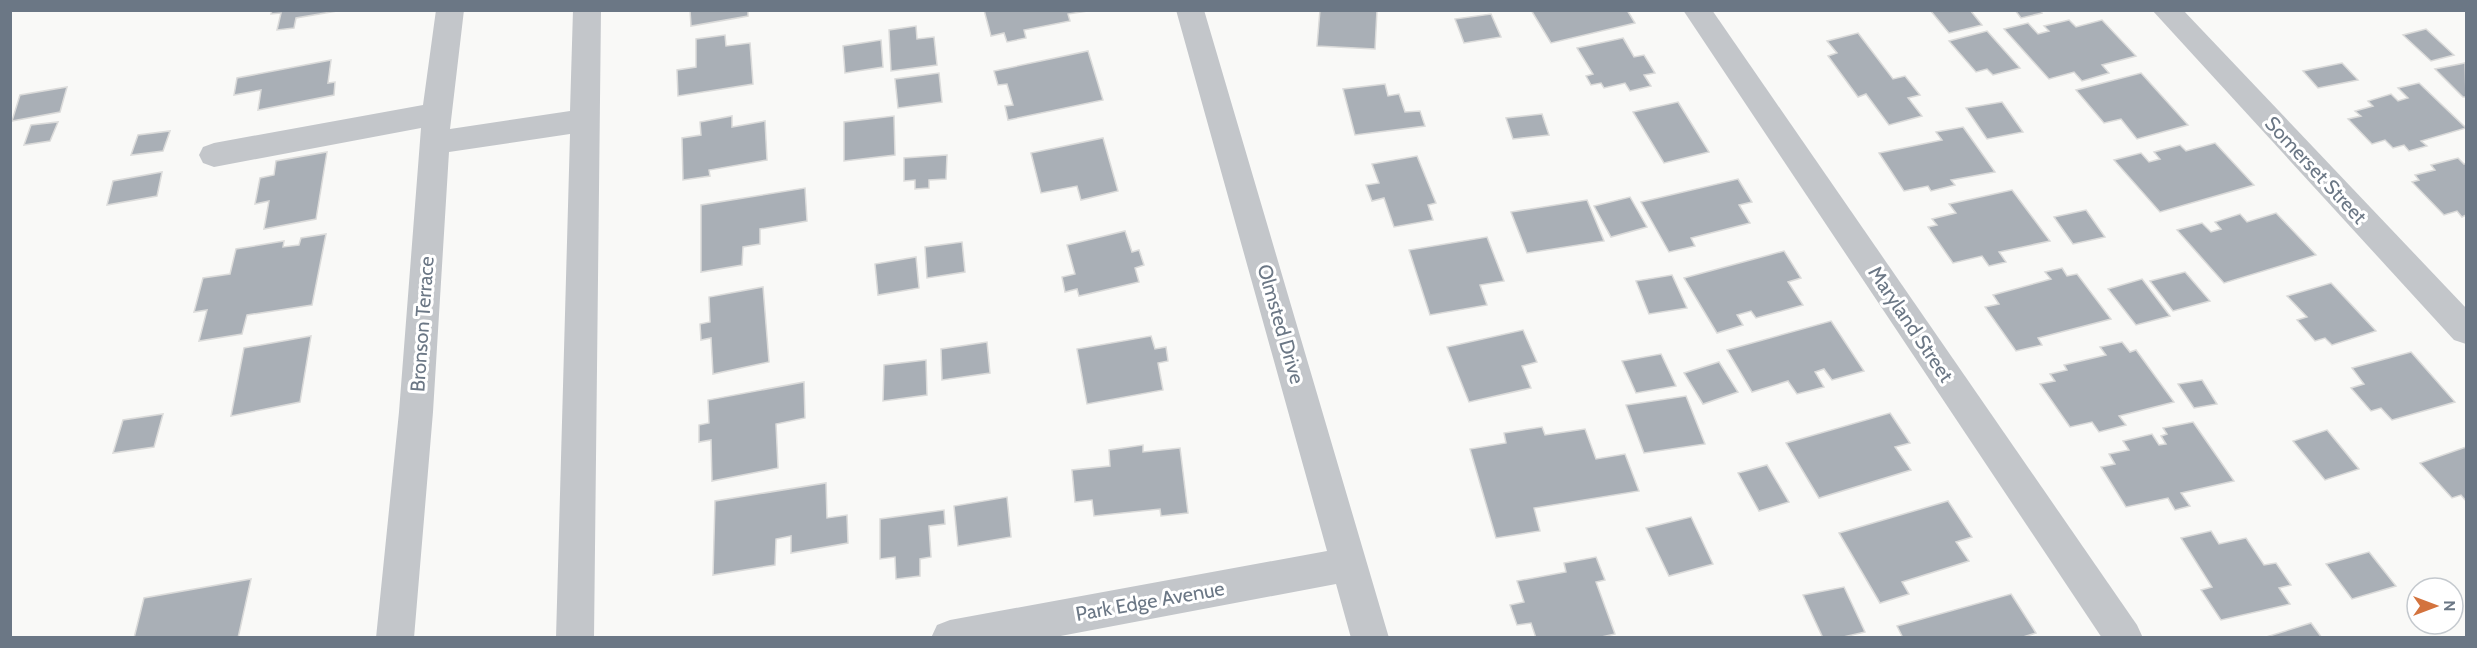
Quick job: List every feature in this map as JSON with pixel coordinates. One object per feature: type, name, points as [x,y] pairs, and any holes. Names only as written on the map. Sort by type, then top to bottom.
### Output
[{"type":"street","name":"Bronson Terrace","points":[[395,638],[416,412],[436,129],[450,10]]},
{"type":"street","points":[[575,638],[587,10]]},
{"type":"street","name":"Maryland Street","points":[[1697,10],[2124,638]]},
{"type":"street","name":"Somerset Street","points":[[2166,10],[2466,330]]},
{"type":"street","name":"Olmsted Drive","points":[[1193,13],[1370,638]]},
{"type":"street","points":[[214,155],[436,129],[585,120]]},
{"type":"street","name":"Park Edge Avenue","points":[[950,638],[1349,564]]},
{"type":"building","points":[[272,10],[343,10],[296,18],[294,28],[277,30],[281,13],[271,14]]},
{"type":"building","points":[[690,10],[748,10],[748,16],[691,26]]},
{"type":"building","points":[[984,10],[1087,11],[1068,14],[1070,21],[1024,30],[1026,38],[1007,42],[1004,33],[991,36]]},
{"type":"building","points":[[1320,10],[1377,10],[1375,49],[1317,46]]},
{"type":"building","points":[[1531,10],[1627,10],[1635,23],[1551,43]]},
{"type":"building","points":[[1930,10],[1970,10],[1982,25],[1949,33]]},
{"type":"building","points":[[2015,10],[2040,10],[2042,13],[2021,18]]},
{"type":"building","points":[[1491,14],[1501,37],[1464,43],[1455,19]]},
{"type":"building","points":[[2069,20],[2076,27],[2102,20],[2136,56],[2102,65],[2109,73],[2082,81],[2074,72],[2049,79],[2004,29],[2028,23],[2038,34],[2049,31],[2044,26]]},
{"type":"building","points":[[916,26],[917,39],[934,37],[937,65],[891,71],[889,30]]},
{"type":"building","points":[[2426,29],[2454,55],[2431,61],[2403,35]]},
{"type":"building","points":[[1987,31],[2020,68],[1993,75],[1987,69],[1976,72],[1949,41]]},
{"type":"building","points":[[1858,33],[1893,79],[1905,76],[1920,95],[1908,98],[1922,116],[1889,125],[1866,94],[1858,97],[1828,56],[1837,53],[1827,41]]},
{"type":"building","points":[[725,35],[726,46],[750,43],[753,84],[678,96],[677,70],[696,67],[696,39]]},
{"type":"building","points":[[1623,38],[1634,57],[1644,55],[1655,73],[1644,75],[1651,86],[1630,91],[1625,83],[1604,88],[1601,83],[1591,85],[1586,76],[1593,74],[1577,48]]},
{"type":"building","points":[[881,40],[883,67],[845,73],[843,46]]},
{"type":"building","points":[[1088,51],[1103,100],[1008,120],[1005,106],[1013,105],[1007,84],[998,85],[994,71]]},
{"type":"building","points":[[331,60],[328,83],[335,82],[334,95],[258,110],[261,90],[234,95],[237,78]]},
{"type":"building","points":[[2342,63],[2358,80],[2318,88],[2303,71]]},
{"type":"building","points":[[2465,63],[2466,97],[2463,97],[2435,69]]},
{"type":"building","points":[[939,73],[942,102],[898,108],[895,79]]},
{"type":"building","points":[[2141,73],[2188,125],[2137,139],[2121,119],[2104,123],[2076,90]]},
{"type":"building","points":[[2419,83],[2466,128],[2421,141],[2427,146],[2409,151],[2404,145],[2393,148],[2385,140],[2372,144],[2348,119],[2361,116],[2355,111],[2373,106],[2368,101],[2391,94],[2398,101],[2408,98],[2398,88]]},
{"type":"building","points":[[1385,84],[1388,96],[1399,94],[1405,112],[1420,111],[1425,126],[1355,135],[1343,89]]},
{"type":"building","points":[[67,87],[60,112],[12,121],[20,95]]},
{"type":"building","points":[[1678,102],[1709,152],[1664,163],[1633,112]]},
{"type":"building","points":[[2002,102],[2023,132],[1987,139],[1966,108]]},
{"type":"building","points":[[1542,114],[1549,135],[1513,139],[1506,118]]},
{"type":"building","points":[[732,116],[732,127],[765,121],[767,160],[709,170],[710,176],[683,180],[682,138],[701,135],[700,122]]},
{"type":"building","points":[[894,116],[895,155],[844,161],[844,122]]},
{"type":"building","points":[[58,122],[50,141],[24,145],[31,125]]},
{"type":"building","points":[[1963,127],[1995,172],[1951,180],[1955,185],[1931,191],[1928,186],[1904,191],[1879,153],[1942,140],[1936,132]]},
{"type":"building","points":[[170,131],[163,151],[131,155],[138,135]]},
{"type":"building","points":[[1103,138],[1118,191],[1081,200],[1077,186],[1041,193],[1031,153]]},
{"type":"building","points":[[2215,143],[2254,185],[2160,212],[2114,160],[2141,153],[2149,162],[2160,159],[2154,152],[2180,145],[2186,151]]},
{"type":"building","points":[[327,152],[316,219],[264,229],[269,201],[255,204],[260,178],[274,175],[276,161]]},
{"type":"building","points":[[947,155],[946,179],[929,180],[929,188],[915,189],[915,180],[904,181],[904,158]]},
{"type":"building","points":[[1417,156],[1436,203],[1428,205],[1433,220],[1394,227],[1384,198],[1372,201],[1366,185],[1379,183],[1372,164]]},
{"type":"building","points":[[2458,158],[2464,164],[2466,163],[2466,215],[2462,217],[2457,211],[2444,215],[2412,182],[2419,180],[2415,175],[2435,170],[2431,165]]},
{"type":"building","points":[[162,172],[157,196],[107,205],[113,181]]},
{"type":"building","points":[[1738,179],[1752,202],[1739,205],[1750,223],[1691,238],[1695,246],[1669,252],[1641,202]]},
{"type":"building","points":[[805,188],[807,221],[760,229],[760,244],[743,247],[742,265],[701,272],[701,205]]},
{"type":"building","points":[[2012,190],[2050,241],[1999,252],[2006,262],[1989,266],[1982,256],[1953,263],[1928,227],[1937,225],[1932,219],[1956,213],[1949,204]]},
{"type":"building","points":[[1630,197],[1647,227],[1611,237],[1594,206]]},
{"type":"building","points":[[1587,200],[1604,241],[1527,253],[1511,212]]},
{"type":"building","points":[[2086,210],[2105,237],[2073,244],[2054,217]]},
{"type":"building","points":[[2276,213],[2316,255],[2224,283],[2177,230],[2202,223],[2211,232],[2221,229],[2215,222],[2240,214],[2247,222]]},
{"type":"building","points":[[1125,231],[1132,252],[1139,250],[1144,265],[1135,268],[1139,282],[1079,296],[1077,289],[1065,292],[1062,277],[1075,274],[1067,245]]},
{"type":"building","points":[[326,234],[312,305],[247,315],[242,334],[199,341],[207,310],[194,312],[203,278],[230,274],[236,249],[284,241],[283,247],[299,245],[301,238]]},
{"type":"building","points":[[1487,237],[1504,281],[1480,285],[1487,305],[1430,315],[1409,250]]},
{"type":"building","points":[[962,242],[965,272],[927,278],[925,247]]},
{"type":"building","points":[[1784,251],[1801,278],[1788,282],[1803,305],[1756,318],[1751,311],[1737,315],[1743,325],[1717,333],[1684,278]]},
{"type":"building","points":[[916,257],[919,288],[878,295],[875,264]]},
{"type":"building","points":[[2062,268],[2067,276],[2077,274],[2111,319],[2038,338],[2042,345],[2016,351],[1985,307],[1999,304],[1993,295],[2051,279],[2045,272]]},
{"type":"building","points":[[2185,272],[2210,301],[2173,311],[2150,281]]},
{"type":"building","points":[[1672,275],[1687,308],[1649,314],[1636,281]]},
{"type":"building","points":[[2142,279],[2170,316],[2136,325],[2108,289]]},
{"type":"building","points":[[2331,283],[2376,331],[2332,345],[2325,338],[2315,341],[2297,320],[2307,317],[2287,296]]},
{"type":"building","points":[[763,287],[769,362],[713,374],[711,338],[701,340],[700,324],[710,322],[709,297]]},
{"type":"building","points":[[1831,321],[1864,371],[1832,380],[1824,369],[1815,372],[1824,387],[1797,394],[1788,381],[1752,392],[1727,350]]},
{"type":"building","points":[[1523,330],[1537,362],[1522,366],[1531,388],[1469,402],[1447,347]]},
{"type":"building","points":[[311,336],[300,402],[231,416],[244,348]]},
{"type":"building","points":[[1151,336],[1155,349],[1166,347],[1168,361],[1158,363],[1163,390],[1087,404],[1077,349]]},
{"type":"building","points":[[987,342],[990,373],[942,380],[941,349]]},
{"type":"building","points":[[2122,342],[2130,352],[2136,350],[2174,402],[2119,416],[2126,425],[2099,432],[2092,422],[2070,427],[2040,384],[2055,381],[2050,374],[2067,370],[2064,365],[2106,355],[2100,347]]},
{"type":"building","points":[[2411,352],[2455,402],[2392,420],[2381,408],[2371,411],[2351,388],[2364,384],[2352,368]]},
{"type":"building","points":[[1661,354],[1676,386],[1636,393],[1622,361]]},
{"type":"building","points":[[926,360],[927,395],[883,401],[884,365]]},
{"type":"building","points":[[1719,362],[1738,392],[1703,404],[1684,373]]},
{"type":"building","points":[[2202,380],[2217,404],[2194,408],[2178,384]]},
{"type":"building","points":[[804,382],[805,418],[776,424],[778,468],[712,481],[711,440],[699,442],[699,425],[709,423],[708,400]]},
{"type":"building","points":[[1686,396],[1705,444],[1644,453],[1626,405]]},
{"type":"building","points":[[1890,413],[1910,443],[1895,447],[1911,470],[1819,498],[1786,443]]},
{"type":"building","points":[[163,414],[154,447],[113,453],[123,420]]},
{"type":"building","points":[[2193,422],[2234,481],[2181,493],[2190,506],[2175,510],[2168,498],[2126,507],[2101,467],[2115,464],[2109,454],[2129,450],[2123,441],[2152,434],[2159,445],[2166,444],[2161,436],[2167,434],[2163,428]]},
{"type":"building","points":[[1542,427],[1545,435],[1585,429],[1596,459],[1625,454],[1639,491],[1534,508],[1540,531],[1496,538],[1470,449],[1506,443],[1504,433]]},
{"type":"building","points":[[2327,430],[2359,469],[2325,480],[2293,441]]},
{"type":"building","points":[[1143,445],[1143,452],[1180,448],[1188,513],[1161,516],[1160,509],[1094,516],[1092,500],[1075,502],[1072,470],[1110,466],[1109,450]]},
{"type":"building","points":[[2466,447],[2466,501],[2461,495],[2452,498],[2420,463]]},
{"type":"building","points":[[1767,465],[1789,502],[1759,511],[1738,473]]},
{"type":"building","points":[[826,483],[827,518],[847,515],[848,543],[791,553],[791,536],[776,539],[775,565],[713,575],[715,501]]},
{"type":"building","points":[[1007,497],[1011,537],[958,546],[954,506]]},
{"type":"building","points":[[1948,501],[1972,537],[1956,542],[1969,561],[1902,582],[1909,594],[1880,603],[1839,533]]},
{"type":"building","points":[[944,510],[945,524],[929,526],[931,557],[920,559],[920,576],[896,579],[895,557],[880,559],[880,519]]},
{"type":"building","points":[[1691,517],[1713,564],[1669,576],[1646,528]]},
{"type":"building","points":[[2211,531],[2219,544],[2246,538],[2264,565],[2276,563],[2291,585],[2279,588],[2290,604],[2221,620],[2201,590],[2212,587],[2181,538]]},
{"type":"building","points":[[2369,552],[2396,586],[2352,599],[2326,564]]},
{"type":"building","points":[[1596,557],[1605,580],[1596,582],[1615,634],[1597,638],[1536,638],[1531,623],[1517,625],[1510,605],[1524,602],[1517,581],[1566,572],[1564,563]]},
{"type":"building","points":[[251,579],[238,638],[134,638],[144,598]]},
{"type":"building","points":[[1844,587],[1865,632],[1839,638],[1823,638],[1803,595]]},
{"type":"building","points":[[2011,594],[2036,633],[2020,638],[1903,638],[1897,626]]},
{"type":"building","points":[[2311,623],[2322,638],[2263,638]]}]
